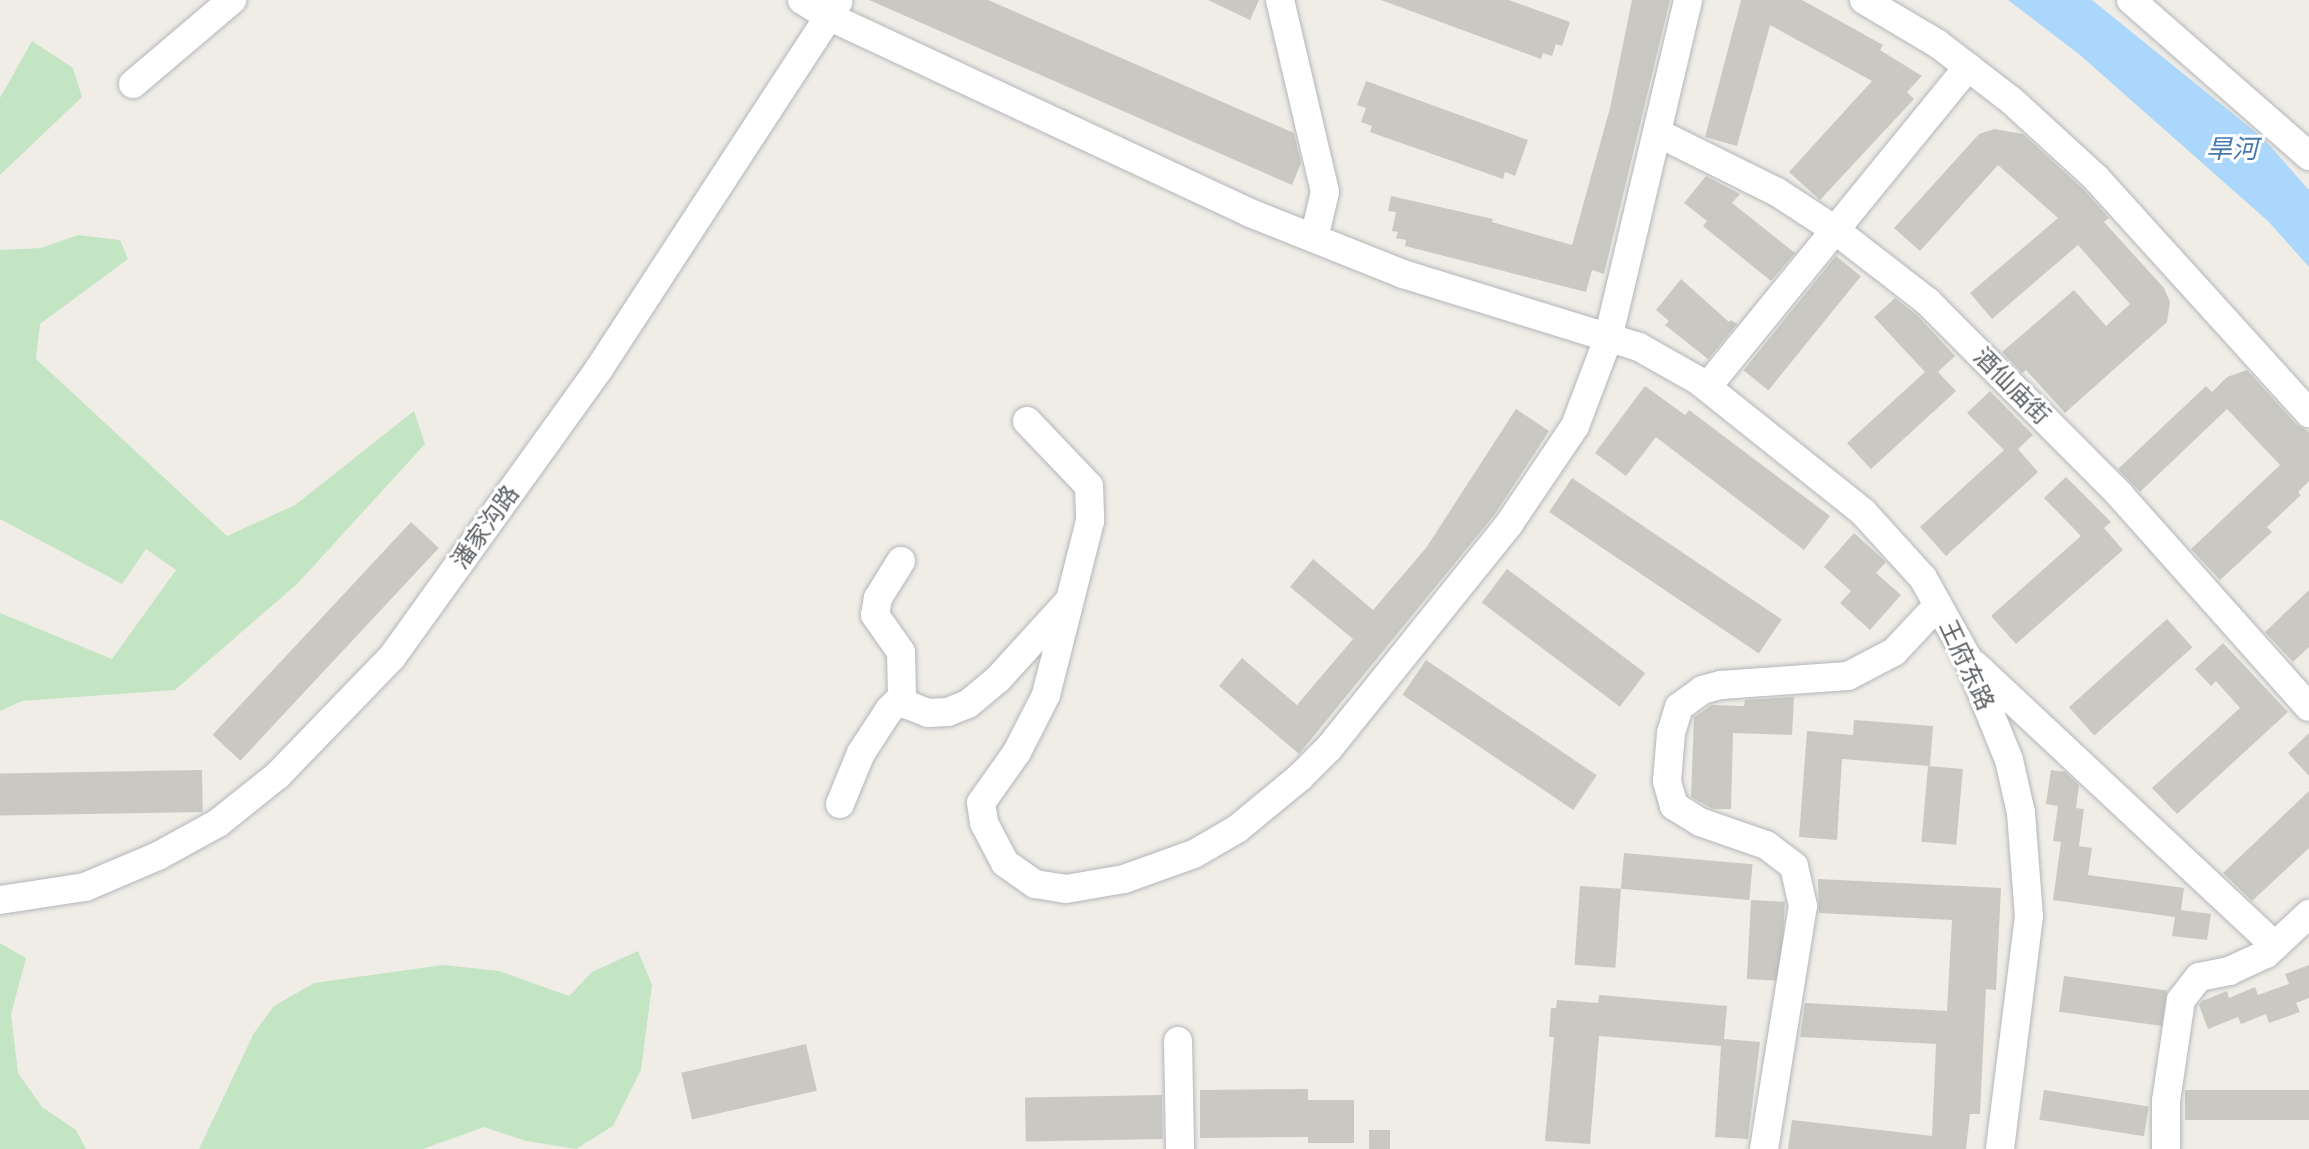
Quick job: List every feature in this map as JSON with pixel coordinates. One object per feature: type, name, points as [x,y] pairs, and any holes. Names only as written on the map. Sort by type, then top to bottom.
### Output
[{"type":"street","points":[[133,84],[232,0]]},
{"type":"street","name":"王府东路","points":[[802,0],[834,8],[1250,213],[1403,274],[1560,320],[1608,339],[1639,347],[1707,387],[1863,512],[1923,578],[1968,659],[2009,760],[2021,813],[2029,916],[2000,1149]]},
{"type":"street","points":[[1280,0],[1325,192],[1314,238]]},
{"type":"street","points":[[1027,421],[1089,486],[1090,521],[1046,695],[1017,752],[981,803],[984,823],[1005,863],[1035,884],[1066,889],[1124,879],[1194,854],[1237,829],[1329,748],[1509,524],[1575,426],[1608,339],[1688,0]]},
{"type":"street","points":[[1864,0],[1938,44],[2012,101],[2095,177],[2309,413]]},
{"type":"street","points":[[2131,0],[2309,156]]},
{"type":"street","name":"潘家沟路","points":[[0,900],[85,887],[158,856],[218,823],[278,775],[392,657],[599,369],[834,8]]},
{"type":"street","points":[[1707,387],[1968,67]]},
{"type":"street","name":"酒仙庙街","points":[[1658,133],[1777,192],[1835,230],[1928,302],[2108,482],[2309,707]]},
{"type":"street","points":[[901,561],[878,598],[875,615],[901,652],[902,697],[905,704],[928,713],[948,712],[968,704],[1019,658],[1073,596]]},
{"type":"street","points":[[1764,1149],[1803,906],[1794,866],[1766,845],[1700,822],[1674,806],[1667,781],[1671,733],[1679,707],[1702,690],[1721,685],[1848,676],[1894,652],[1938,605]]},
{"type":"street","points":[[1968,659],[2275,946]]},
{"type":"street","points":[[840,804],[861,753],[902,697]]},
{"type":"street","points":[[2166,1149],[2166,1101],[2181,1000],[2199,977],[2229,971],[2266,954],[2309,914]]},
{"type":"street","points":[[1178,1041],[1180,1149]]},
{"type":"green space","points":[[32,41],[73,68],[82,97],[0,175],[0,98]]},
{"type":"green space","points":[[78,235],[120,240],[128,259],[40,324],[36,359],[227,536],[295,505],[414,411],[425,444],[297,584],[175,690],[22,701],[0,711],[0,613],[112,659],[176,570],[146,549],[122,584],[0,519],[0,250],[41,248]]},
{"type":"green space","points":[[0,943],[26,958],[11,1014],[18,1073],[42,1107],[76,1130],[86,1149],[0,1149]]},
{"type":"green space","points":[[638,951],[652,985],[641,1070],[613,1126],[576,1149],[526,1141],[484,1127],[423,1149],[199,1149],[254,1033],[274,1006],[314,983],[443,965],[499,971],[569,996],[592,972]]},
{"type":"water","name":"旱河","points":[[2008,0],[2092,0],[2263,138],[2309,190],[2309,267],[2269,222],[2080,55]]},
{"type":"building","points":[[869,0],[988,0],[1294,133],[1301,163],[1292,185]]},
{"type":"building","points":[[1208,0],[1259,0],[1250,20]]},
{"type":"building","points":[[1381,0],[1509,0],[1570,22],[1562,46],[1556,44],[1552,56],[1543,53],[1541,59]]},
{"type":"building","points":[[1632,0],[1670,0],[1604,274],[1592,270],[1586,292],[1405,246],[1406,240],[1396,238],[1398,232],[1392,231],[1396,212],[1388,211],[1391,196],[1493,219],[1492,222],[1572,245],[1610,108]]},
{"type":"building","points":[[1741,0],[1802,0],[1883,45],[1880,50],[1922,76],[1907,92],[1914,99],[1820,200],[1789,172],[1872,81],[1770,25],[1737,146],[1705,137]]},
{"type":"building","points":[[1366,81],[1528,140],[1515,176],[1505,172],[1503,179],[1370,132],[1372,126],[1361,122],[1366,108],[1357,105]]},
{"type":"building","points":[[1994,129],[2023,134],[2083,189],[2109,218],[2104,222],[2164,288],[2170,302],[2167,322],[2065,413],[2026,370],[2022,373],[2002,352],[2074,290],[2106,326],[2130,304],[2078,245],[1992,319],[1970,293],[2058,218],[1998,165],[1920,251],[1894,228],[1979,134]]},
{"type":"building","points":[[1706,176],[1740,194],[1732,203],[1795,253],[1771,281],[1703,226],[1707,221],[1684,203]]},
{"type":"building","points":[[1836,256],[1861,276],[1768,390],[1743,370]]},
{"type":"building","points":[[1681,279],[1729,322],[1731,320],[1737,324],[1708,359],[1665,325],[1669,321],[1656,310]]},
{"type":"building","points":[[1895,298],[1917,315],[1955,356],[1938,372],[1956,391],[1871,469],[1847,443],[1925,372],[1874,317]]},
{"type":"building","points":[[2247,370],[2296,424],[2309,432],[2309,481],[2298,492],[2301,495],[2267,527],[2272,532],[2220,580],[2191,549],[2280,465],[2227,409],[2140,492],[2118,469],[2206,386],[2212,392],[2227,377]]},
{"type":"building","points":[[1645,386],[1685,415],[1689,410],[1830,516],[1804,550],[1656,437],[1626,476],[1595,453]]},
{"type":"building","points":[[1990,391],[2033,435],[2018,449],[2038,472],[1946,556],[1920,527],[2004,450],[1967,413]]},
{"type":"building","points":[[1516,409],[1549,431],[1495,514],[1299,754],[1219,686],[1242,658],[1297,705],[1353,639],[1290,587],[1313,559],[1373,610],[1426,548]]},
{"type":"building","points":[[2066,477],[2111,522],[2104,528],[2123,550],[2016,644],[1991,616],[2081,536],[2044,498]]},
{"type":"building","points":[[1572,478],[1782,619],[1759,653],[1549,512]]},
{"type":"building","points":[[411,522],[439,548],[240,761],[213,735]]},
{"type":"building","points":[[1854,533],[1886,562],[1876,573],[1901,595],[1870,630],[1840,603],[1851,591],[1824,567]]},
{"type":"building","points":[[1507,569],[1645,673],[1620,707],[1482,603]]},
{"type":"building","points":[[2309,590],[2309,647],[2293,662],[2265,632]]},
{"type":"building","points":[[2167,619],[2192,647],[2094,736],[2069,707]]},
{"type":"building","points":[[2223,643],[2288,712],[2177,814],[2152,788],[2240,708],[2216,681],[2211,686],[2195,669]]},
{"type":"building","points":[[1426,660],[1597,775],[1573,810],[1403,695]]},
{"type":"building","points":[[1794,697],[1792,735],[1733,733],[1731,809],[1713,809],[1691,797],[1694,717],[1712,705],[1744,706],[1745,700]]},
{"type":"building","points":[[1854,720],[1933,726],[1930,766],[1842,759],[1837,840],[1799,837],[1807,731],[1853,735]]},
{"type":"building","points":[[2309,733],[2309,776],[2288,753]]},
{"type":"building","points":[[1928,766],[1963,769],[1956,845],[1921,842]]},
{"type":"building","points":[[202,770],[203,812],[0,816],[0,774]]},
{"type":"building","points":[[2051,770],[2065,772],[2079,785],[2076,808],[2084,809],[2079,846],[2092,848],[2088,875],[2184,888],[2181,910],[2211,914],[2207,940],[2172,936],[2175,917],[2053,900],[2061,842],[2053,841],[2058,806],[2046,804]]},
{"type":"building","points":[[2309,791],[2309,848],[2252,901],[2223,873]]},
{"type":"building","points":[[1624,853],[1753,864],[1749,900],[1621,889]]},
{"type":"building","points":[[1818,879],[2001,888],[1996,990],[1986,989],[1980,1114],[1970,1114],[1966,1149],[1788,1149],[1792,1120],[1932,1136],[1936,1044],[1800,1037],[1805,1003],[1947,1011],[1952,920],[1819,913]]},
{"type":"building","points":[[1580,886],[1621,889],[1615,968],[1574,965]]},
{"type":"building","points":[[1751,900],[1785,902],[1781,981],[1747,979]]},
{"type":"building","points":[[2309,965],[2309,998],[2296,1003],[2300,1012],[2269,1023],[2266,1014],[2241,1024],[2238,1017],[2208,1029],[2199,1005],[2202,1001],[2227,991],[2229,998],[2255,987],[2258,995],[2289,984],[2285,974]]},
{"type":"building","points":[[2064,976],[2167,990],[2162,1026],[2059,1012]]},
{"type":"building","points":[[1599,995],[1727,1006],[1724,1039],[1760,1042],[1748,1139],[1715,1137],[1721,1046],[1599,1036],[1590,1144],[1545,1141],[1554,1037],[1549,1037],[1551,1008],[1556,1008],[1557,1000],[1598,1003]]},
{"type":"building","points":[[806,1044],[817,1091],[692,1120],[681,1073]]},
{"type":"building","points":[[1308,1089],[1308,1100],[1354,1100],[1354,1143],[1308,1143],[1308,1137],[1200,1138],[1200,1090]]},
{"type":"building","points":[[2044,1090],[2149,1107],[2144,1136],[2039,1120]]},
{"type":"building","points":[[2185,1090],[2309,1090],[2309,1120],[2185,1120]]},
{"type":"building","points":[[1162,1095],[1163,1139],[1026,1141],[1025,1097]]},
{"type":"building","points":[[1369,1130],[1390,1130],[1390,1149],[1369,1149]]}]
